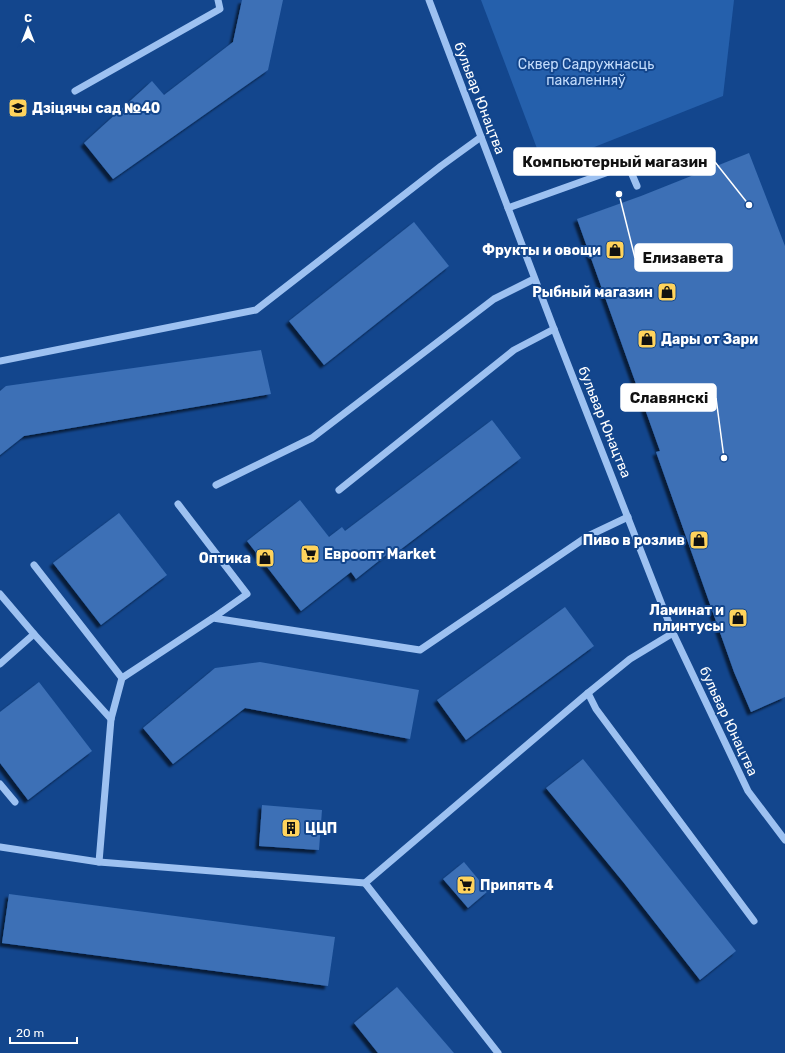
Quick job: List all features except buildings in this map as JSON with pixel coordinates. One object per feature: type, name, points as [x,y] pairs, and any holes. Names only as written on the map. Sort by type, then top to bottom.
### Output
[{"type":"street","points":[[75,91],[220,9],[218,0]]},
{"type":"street","name":"бульвар Юнацтва","points":[[429,0],[534,279],[673,633],[748,791],[785,840]]},
{"type":"street","points":[[0,361],[256,310],[441,166],[481,137]]},
{"type":"street","points":[[508,208],[628,165],[637,186]]},
{"type":"street","points":[[216,485],[312,438],[494,300],[534,279]]},
{"type":"street","points":[[339,490],[514,350],[554,329]]},
{"type":"street","points":[[99,862],[110,719],[122,678],[247,594],[178,504]]},
{"type":"street","points":[[213,618],[420,650],[588,536],[628,518]]},
{"type":"street","points":[[34,565],[122,678]]},
{"type":"street","points":[[0,594],[110,719]]},
{"type":"street","points":[[0,847],[99,862],[365,883],[588,692],[630,659],[673,633]]},
{"type":"street","points":[[0,664],[34,634]]},
{"type":"street","points":[[588,692],[596,709],[754,921]]},
{"type":"street","points":[[0,784],[15,802]]},
{"type":"street","points":[[365,883],[498,1053]]},
{"type":"green space","name":"Сквер Садружнасць пакаленняў","points":[[481,0],[734,0],[723,96],[544,167]]},
{"type":"place","name":"Дзіцячы сад №40","points":[[18,108]]},
{"type":"place","name":"Елизавета","points":[[619,194]]},
{"type":"place","name":"Компьютерный магазин","points":[[749,205]]},
{"type":"place","name":"Фрукты и овощи","points":[[615,250]]},
{"type":"place","name":"Рыбный магазин","points":[[667,292]]},
{"type":"place","name":"Дары от Зари","points":[[647,339]]},
{"type":"place","name":"Славянскі","points":[[724,458]]},
{"type":"place","name":"Пиво в розлив","points":[[699,540]]},
{"type":"place","name":"Евроопт Market","points":[[310,554]]},
{"type":"place","name":"Оптика","points":[[265,558]]},
{"type":"place","name":"Ламинат и плинтусы","points":[[738,618]]},
{"type":"place","name":"ЦЦП","points":[[291,828]]},
{"type":"place","name":"Припять 4","points":[[466,885]]}]
